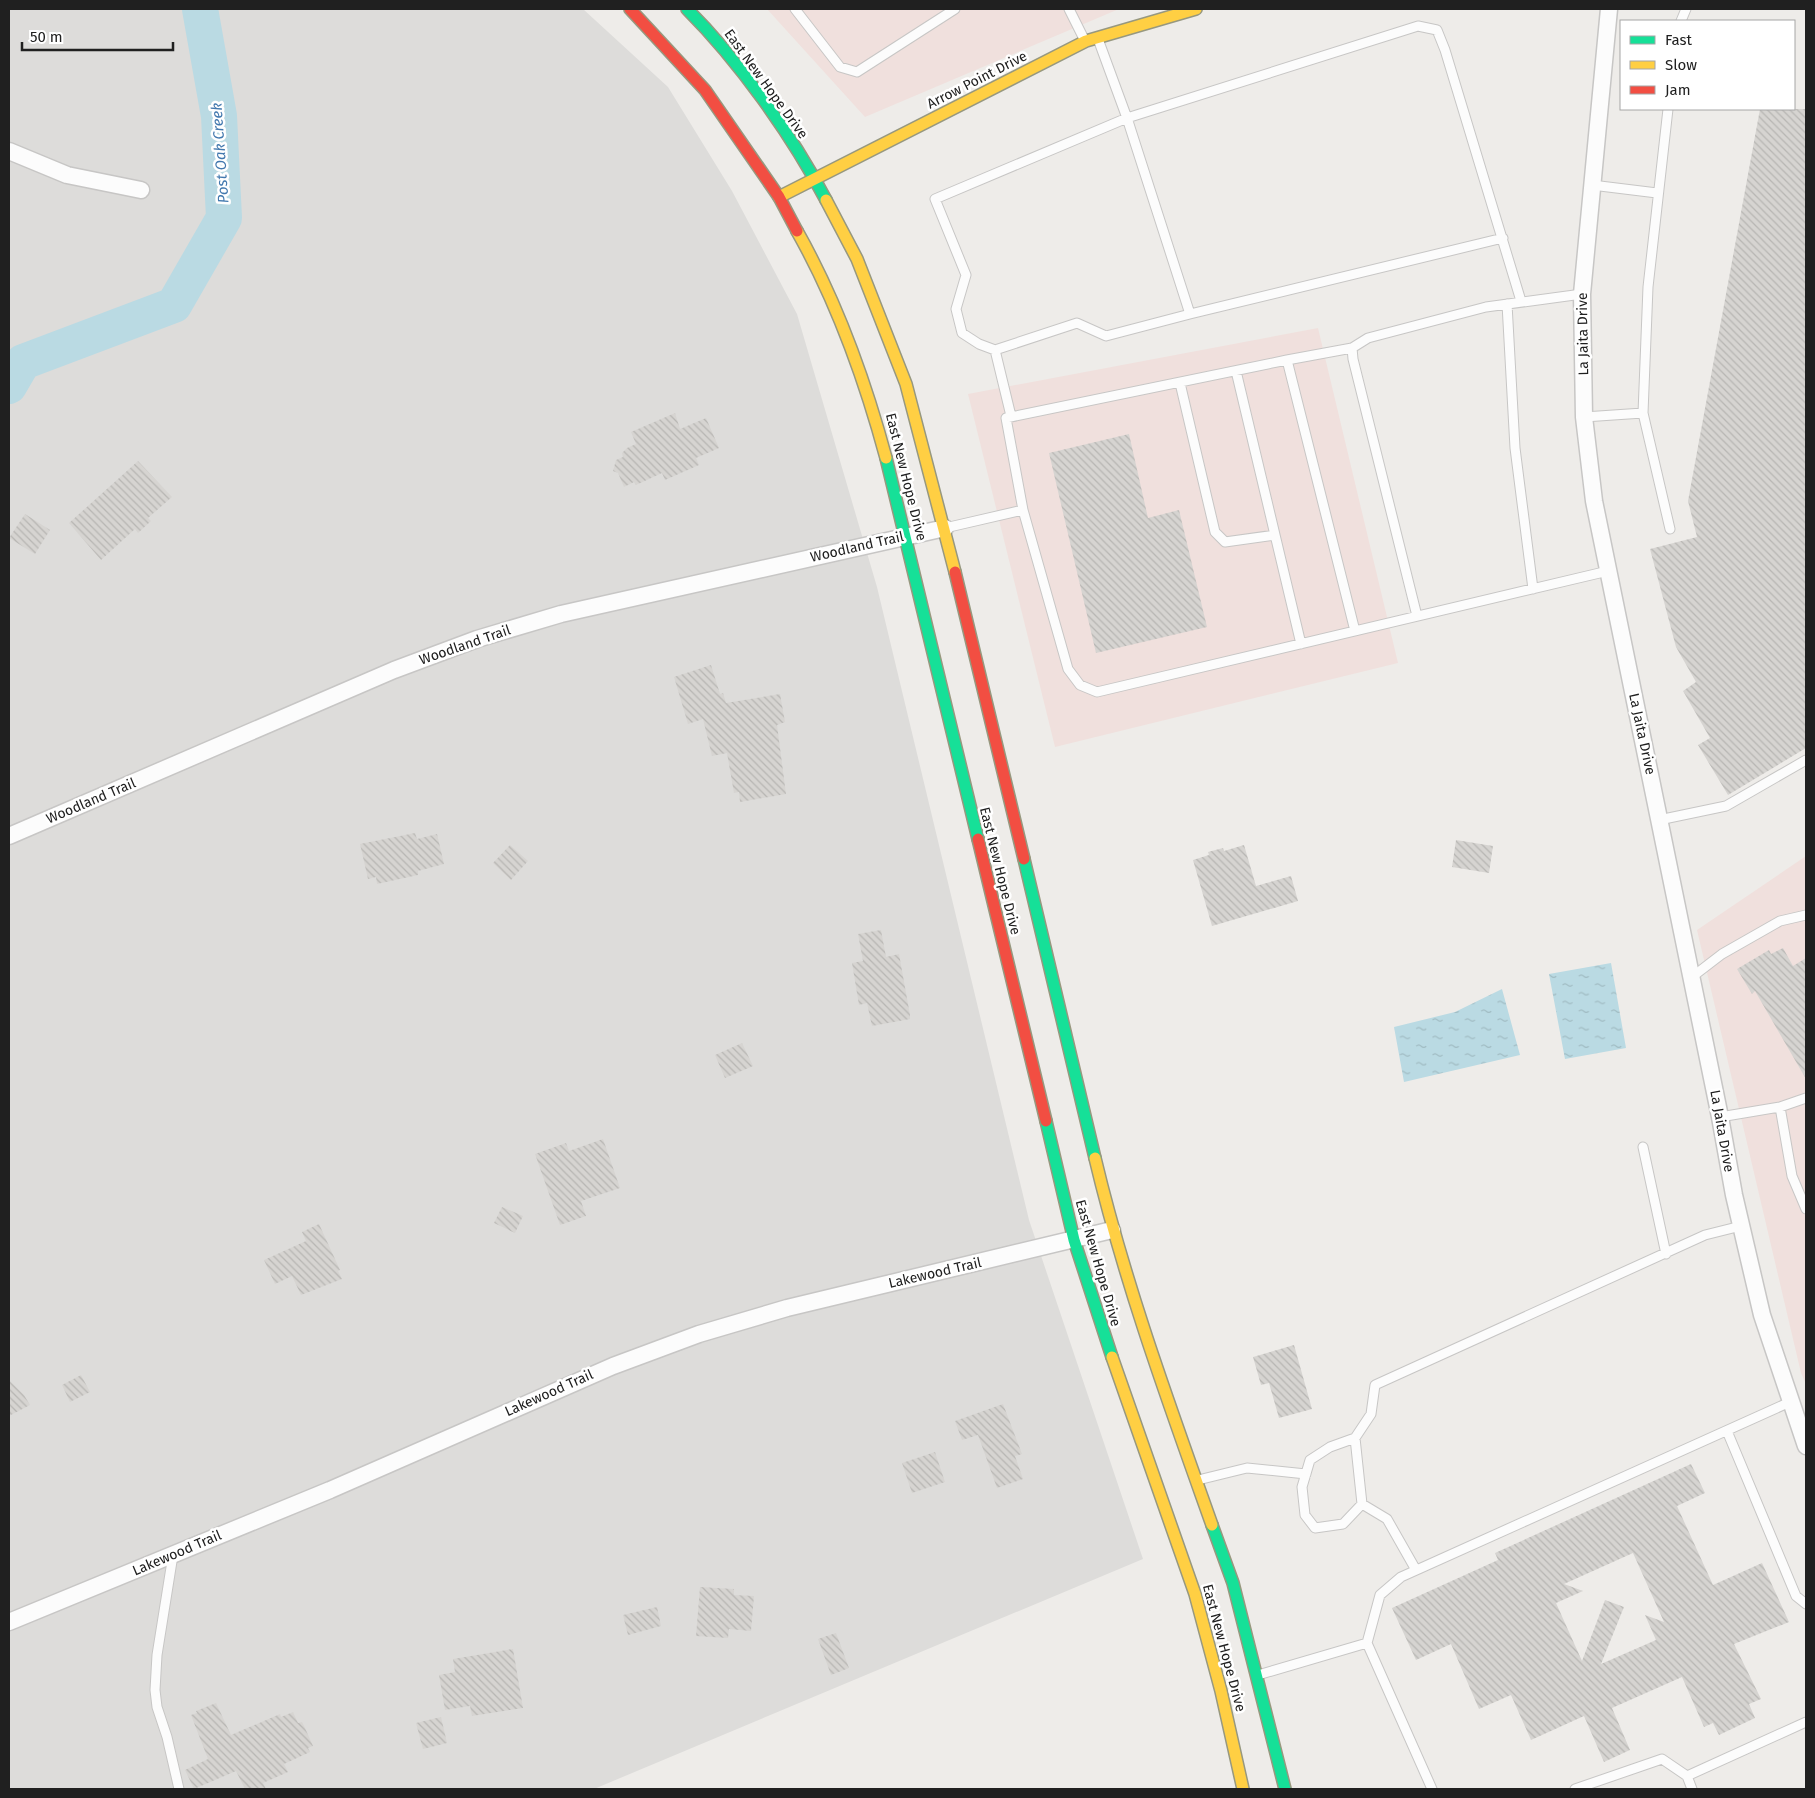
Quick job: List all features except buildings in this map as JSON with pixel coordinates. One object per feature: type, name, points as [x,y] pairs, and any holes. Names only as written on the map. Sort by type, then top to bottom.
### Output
[{"type":"street","name":"East New Hope Drive","points":[[630,9],[705,90],[779,197],[807,248],[838,316],[868,391],[906,536],[1074,1240],[1096,1315],[1174,1530],[1198,1606],[1219,1678],[1243,1789]]},
{"type":"street","name":"East New Hope Drive","points":[[687,9],[720,44],[777,121],[815,179],[857,259],[906,384],[945,528],[1112,1230],[1142,1329],[1198,1480],[1233,1583],[1258,1675],[1285,1789]]},
{"type":"street","name":"Arrow Point Drive","points":[[779,197],[1086,41],[1196,9]]},
{"type":"street","name":"La Jaita Drive","points":[[1609,9],[1582,294],[1584,417],[1594,501],[1741,1226],[1762,1315],[1806,1446]]},
{"type":"street","points":[[9,151],[67,175],[141,190]]},
{"type":"street","name":"Woodland Trail","points":[[9,836],[394,670],[477,639],[561,614],[945,528]]},
{"type":"street","name":"Lakewood Trail","points":[[9,1622],[330,1490],[613,1366],[699,1334],[787,1308],[1112,1230]]},
{"type":"lane","points":[[795,9],[840,67],[857,72],[955,9]]},
{"type":"lane","points":[[1069,9],[1086,41]]},
{"type":"lane","points":[[1503,238],[1106,336],[1077,324],[995,350],[979,344],[962,333],[956,309],[966,275],[935,199],[1127,118],[1418,26],[1436,30],[1503,238],[1521,301]]},
{"type":"lane","points":[[1098,38],[1127,118],[1190,314]]},
{"type":"lane","points":[[1668,110],[1657,193],[1648,287],[1643,413],[1670,529]]},
{"type":"lane","points":[[1592,185],[1657,193]]},
{"type":"lane","points":[[1582,294],[1486,307],[1368,338],[1352,348],[1006,418],[1023,510],[1068,669],[1080,685],[1097,692],[1608,571]]},
{"type":"lane","points":[[1507,304],[1515,448],[1533,589]]},
{"type":"lane","points":[[1352,348],[1417,616]]},
{"type":"lane","points":[[995,350],[1011,416]]},
{"type":"lane","points":[[1287,360],[1355,631]]},
{"type":"lane","points":[[1236,371],[1301,644]]},
{"type":"lane","points":[[1180,383],[1215,532],[1225,542],[1275,535]]},
{"type":"lane","points":[[1584,417],[1643,413]]},
{"type":"lane","points":[[945,528],[1023,510]]},
{"type":"lane","points":[[1659,820],[1726,806],[1806,760]]},
{"type":"lane","points":[[1692,977],[1722,954],[1780,921],[1806,915]]},
{"type":"lane","points":[[1720,1117],[1780,1107],[1806,1098]]},
{"type":"lane","points":[[1780,1107],[1792,1176],[1806,1209]]},
{"type":"lane","points":[[1643,1146],[1666,1254]]},
{"type":"lane","points":[[1362,1504],[1342,1524],[1315,1528],[1305,1516],[1302,1487],[1310,1460],[1330,1447],[1355,1438],[1371,1414],[1375,1385],[1705,1235],[1741,1226]]},
{"type":"lane","points":[[1432,1789],[1366,1643],[1380,1595],[1401,1577],[1790,1402]]},
{"type":"lane","points":[[1727,1430],[1796,1596],[1806,1604]]},
{"type":"lane","points":[[1355,1438],[1362,1504]]},
{"type":"lane","points":[[1198,1480],[1247,1468],[1306,1474]]},
{"type":"lane","points":[[1362,1504],[1388,1519],[1416,1570]]},
{"type":"lane","points":[[173,1555],[157,1655],[155,1690],[157,1707],[180,1789]]},
{"type":"lane","points":[[1258,1675],[1366,1643]]},
{"type":"lane","points":[[1687,1776],[1806,1722]]},
{"type":"lane","points":[[1575,1789],[1662,1759],[1687,1776],[1692,1789]]},
{"type":"shaded area","points":[[9,9],[583,9],[668,87],[732,191],[797,314],[877,587],[1029,1220],[1143,1559],[594,1789],[9,1789]]},
{"type":"shaded area","points":[[767,9],[1119,9],[865,117]]},
{"type":"shaded area","points":[[1318,328],[1398,663],[1055,747],[968,394]]},
{"type":"shaded area","points":[[1806,856],[1806,1384],[1801,1373],[1697,930]]},
{"type":"water","points":[[1611,963],[1626,1048],[1565,1059],[1549,974]]},
{"type":"water","points":[[1502,989],[1520,1055],[1404,1082],[1394,1027],[1455,1012]]},
{"type":"waterway","name":"Post Oak Creek","points":[[9,386],[23,362],[174,305],[224,218],[219,116],[200,9]]},
{"type":"traffic: fast","points":[[687,9],[707,29],[745,75],[781,125],[826,200]]},
{"type":"traffic: fast","points":[[886,458],[978,839]]},
{"type":"traffic: fast","points":[[1024,859],[1095,1158]]},
{"type":"traffic: fast","points":[[1046,1121],[1074,1240],[1112,1357]]},
{"type":"traffic: fast","points":[[1212,1525],[1233,1583],[1285,1789]]},
{"type":"traffic: slow","points":[[779,197],[1086,41],[1196,9]]},
{"type":"traffic: slow","points":[[826,200],[857,259],[906,384],[955,572]]},
{"type":"traffic: slow","points":[[797,231],[825,285],[849,342],[886,458]]},
{"type":"traffic: slow","points":[[1095,1158],[1134,1298],[1212,1525]]},
{"type":"traffic: slow","points":[[1112,1357],[1195,1594],[1221,1691],[1243,1789]]},
{"type":"traffic: jam","points":[[630,9],[705,90],[779,197],[797,231]]},
{"type":"traffic: jam","points":[[955,572],[1024,859]]},
{"type":"traffic: jam","points":[[978,839],[1046,1121]]}]
